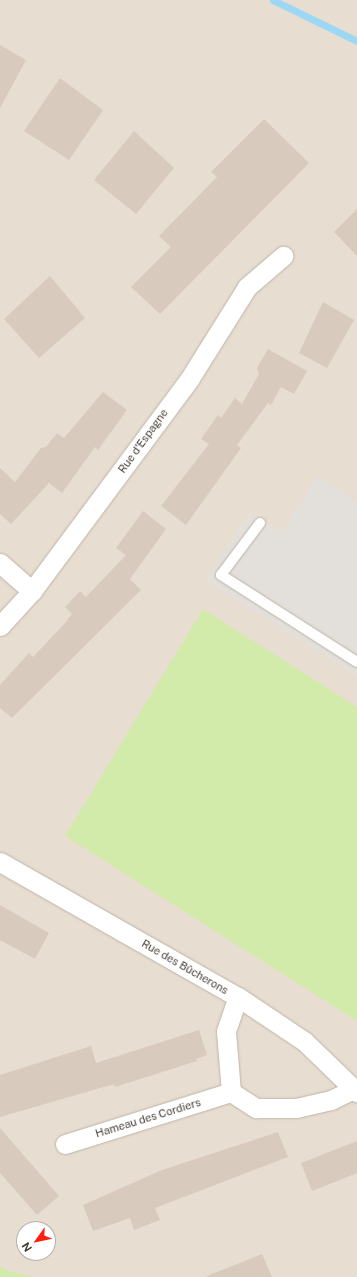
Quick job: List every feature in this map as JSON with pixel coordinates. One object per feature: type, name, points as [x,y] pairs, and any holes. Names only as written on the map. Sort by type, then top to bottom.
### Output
[{"type":"street","name":"Rue d'Espagne","points":[[0,626],[32,591],[190,378],[247,287],[284,256]]},
{"type":"street","points":[[0,563],[32,591]]},
{"type":"street","name":"Rue des Bûcherons","points":[[0,862],[238,997],[304,1041],[355,1090]]},
{"type":"street","points":[[238,997],[226,1031],[231,1092],[256,1108],[296,1108],[331,1100],[355,1090]]},
{"type":"street","name":"Hameau des Cordiers","points":[[65,1144],[231,1092]]},
{"type":"lane","points":[[260,523],[221,575],[357,662]]},
{"type":"shaded area","points":[[0,0],[357,0],[357,1277],[0,1277]]},
{"type":"shaded area","points":[[318,476],[357,502],[357,676],[205,580],[250,513],[282,532]]},
{"type":"green space","points":[[203,609],[357,707],[357,1021],[65,836]]},
{"type":"green space","points":[[0,1266],[11,1272],[34,1277],[0,1277]]},
{"type":"building","points":[[0,45],[26,60],[0,108]]},
{"type":"building","points":[[60,78],[103,110],[69,160],[24,131]]},
{"type":"building","points":[[264,119],[309,163],[160,314],[131,287],[171,247],[159,236],[217,177],[211,172]]},
{"type":"building","points":[[134,131],[174,168],[136,214],[94,180]]},
{"type":"building","points":[[357,209],[357,256],[334,232]]},
{"type":"building","points":[[50,276],[85,318],[39,358],[4,319]]},
{"type":"building","points":[[323,302],[354,320],[327,368],[299,353]]},
{"type":"building","points":[[268,349],[307,371],[294,394],[281,387],[271,405],[268,403],[237,445],[241,448],[186,525],[161,506],[209,444],[201,439],[218,415],[221,418],[235,398],[242,404],[259,374],[257,368]]},
{"type":"building","points":[[103,392],[127,410],[98,450],[95,447],[62,493],[49,483],[11,524],[0,514],[0,468],[15,482],[41,448],[46,447],[57,433],[64,438]]},
{"type":"building","points":[[143,511],[166,529],[130,579],[141,590],[12,718],[0,708],[0,685],[29,653],[33,657],[65,623],[72,614],[65,607],[80,591],[86,597],[126,555],[116,548]]},
{"type":"building","points":[[0,905],[49,933],[35,959],[0,940]]},
{"type":"building","points":[[199,1030],[207,1055],[196,1059],[197,1061],[115,1087],[114,1084],[0,1117],[0,1075],[91,1046],[96,1063]]},
{"type":"building","points":[[0,1128],[59,1196],[37,1215],[0,1173]]},
{"type":"building","points":[[278,1132],[288,1157],[155,1208],[160,1220],[134,1230],[130,1218],[93,1231],[83,1205],[162,1170]]},
{"type":"building","points":[[357,1141],[357,1173],[312,1191],[301,1163]]},
{"type":"building","points":[[262,1254],[272,1277],[207,1277],[207,1276]]},
{"type":"waterway","points":[[273,0],[357,41]]}]
